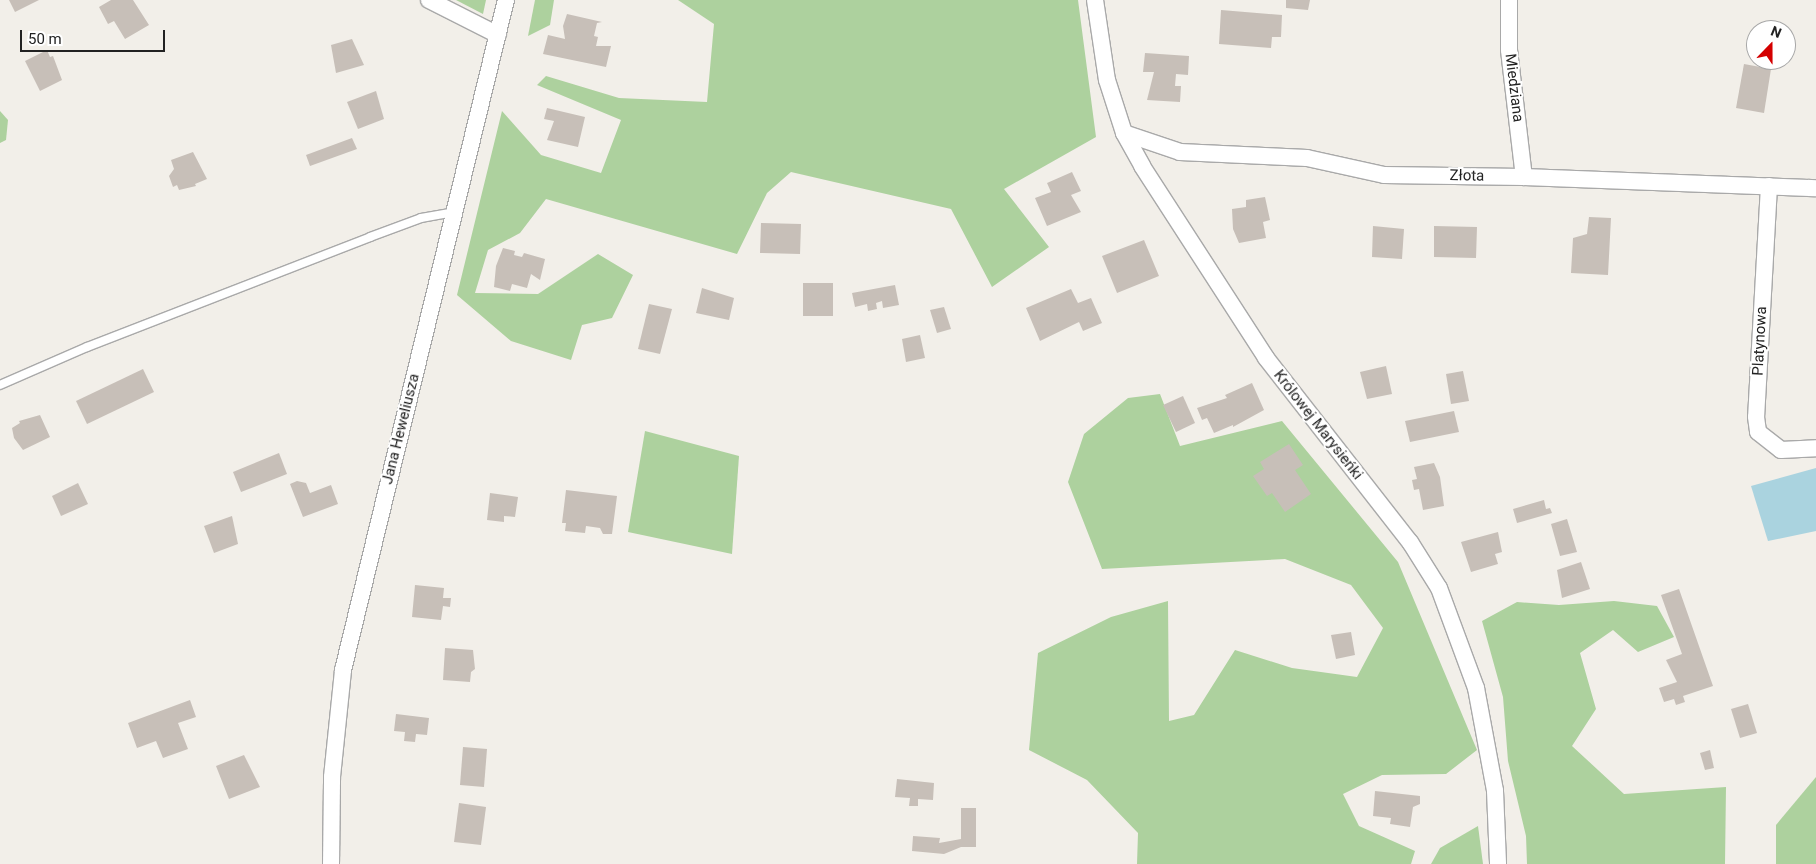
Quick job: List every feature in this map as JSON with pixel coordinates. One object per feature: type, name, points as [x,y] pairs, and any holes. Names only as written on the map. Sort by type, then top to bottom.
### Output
[{"type":"street","points":[[429,0],[498,35]]},
{"type":"street","name":"Jana Heweliusza","points":[[331,864],[332,777],[343,670],[506,0]]},
{"type":"street","name":"Królowej Marysieńki","points":[[1095,0],[1107,80],[1124,133],[1266,358],[1410,542],[1439,588],[1476,688],[1495,791],[1498,864]]},
{"type":"street","name":"Miedziana","points":[[1509,0],[1509,50],[1524,177]]},
{"type":"street","name":"Złota","points":[[1124,133],[1180,152],[1307,158],[1384,175],[1524,177],[1816,188]]},
{"type":"street","name":"Platynowa","points":[[1770,186],[1756,417],[1758,432],[1781,450],[1816,448]]},
{"type":"lane","points":[[0,385],[87,347],[379,233],[421,218],[455,212]]},
{"type":"green space","points":[[456,0],[486,0],[483,14]]},
{"type":"green space","points":[[535,0],[554,0],[550,25],[528,36]]},
{"type":"green space","points":[[678,0],[1078,0],[1096,137],[1004,189],[1049,247],[992,287],[951,209],[791,172],[767,193],[737,254],[546,199],[520,233],[488,250],[475,293],[538,294],[598,254],[633,275],[612,318],[582,325],[571,360],[511,341],[457,295],[502,111],[541,155],[601,173],[621,120],[537,85],[546,76],[619,98],[707,102],[714,24]]},
{"type":"green space","points":[[0,111],[8,120],[6,140],[0,143]]},
{"type":"green space","points":[[1160,394],[1180,446],[1282,421],[1398,562],[1477,750],[1446,774],[1382,775],[1343,794],[1359,826],[1415,851],[1411,864],[1137,864],[1138,833],[1087,780],[1029,750],[1038,653],[1111,617],[1168,601],[1169,721],[1194,715],[1235,650],[1292,668],[1357,677],[1383,628],[1351,585],[1285,559],[1102,569],[1068,482],[1084,434],[1128,398]]},
{"type":"green space","points":[[645,431],[739,456],[732,554],[628,532]]},
{"type":"green space","points":[[1614,601],[1657,606],[1674,637],[1638,652],[1613,630],[1580,653],[1596,709],[1572,746],[1624,794],[1726,787],[1725,864],[1527,864],[1526,836],[1508,761],[1503,697],[1482,621],[1517,602],[1559,605]]},
{"type":"green space","points":[[1816,777],[1816,864],[1776,864],[1776,825]]},
{"type":"green space","points":[[1478,826],[1483,864],[1431,864],[1440,848]]},
{"type":"water","points":[[1816,468],[1816,531],[1768,541],[1751,486]]},
{"type":"building","points":[[9,0],[39,0],[15,12]]},
{"type":"building","points":[[111,0],[133,0],[149,25],[125,39],[114,21],[108,24],[99,7]]},
{"type":"building","points":[[1286,0],[1310,0],[1308,10],[1286,8]]},
{"type":"building","points":[[1221,10],[1282,15],[1281,37],[1272,37],[1271,48],[1219,44]]},
{"type":"building","points":[[567,14],[602,22],[597,23],[594,36],[598,37],[596,46],[611,46],[606,67],[543,54],[548,35],[565,39],[563,26]]},
{"type":"building","points":[[352,39],[364,65],[336,73],[331,45]]},
{"type":"building","points":[[47,50],[50,57],[53,56],[62,80],[40,91],[25,61]]},
{"type":"building","points":[[1145,53],[1189,56],[1188,75],[1176,74],[1175,86],[1181,86],[1180,102],[1147,100],[1154,72],[1143,72]]},
{"type":"building","points":[[1744,64],[1746,64],[1746,70],[1771,70],[1764,113],[1736,108]]},
{"type":"building","points":[[376,91],[384,119],[358,129],[347,102]]},
{"type":"building","points":[[547,108],[585,117],[578,147],[547,140],[554,121],[544,119]]},
{"type":"building","points":[[352,138],[357,149],[310,166],[306,155]]},
{"type":"building","points":[[193,152],[207,179],[195,184],[196,186],[179,190],[177,185],[173,187],[169,176],[174,169],[171,160]]},
{"type":"building","points":[[1072,172],[1081,191],[1071,195],[1081,212],[1047,226],[1035,198],[1051,192],[1047,183]]},
{"type":"building","points":[[1265,197],[1270,220],[1263,222],[1266,238],[1239,243],[1233,229],[1232,209],[1246,207],[1246,200]]},
{"type":"building","points":[[1589,217],[1611,218],[1608,275],[1571,273],[1573,238],[1587,234]]},
{"type":"building","points":[[761,223],[801,224],[800,254],[760,253]]},
{"type":"building","points":[[1373,226],[1404,229],[1402,259],[1372,257]]},
{"type":"building","points":[[1434,226],[1477,227],[1476,258],[1434,257]]},
{"type":"building","points":[[1144,240],[1159,276],[1117,293],[1102,256]]},
{"type":"building","points":[[503,248],[515,251],[514,255],[522,257],[524,253],[545,259],[540,280],[531,274],[527,288],[512,284],[510,291],[494,287],[496,266]]},
{"type":"building","points":[[803,283],[833,283],[833,316],[803,316]]},
{"type":"building","points":[[895,285],[899,305],[883,308],[882,301],[876,303],[877,309],[868,311],[867,304],[855,307],[852,293]]},
{"type":"building","points":[[702,288],[734,298],[729,320],[696,313]]},
{"type":"building","points":[[1071,289],[1078,303],[1091,298],[1102,323],[1083,331],[1079,322],[1040,341],[1026,308]]},
{"type":"building","points":[[649,304],[672,309],[660,354],[638,349]]},
{"type":"building","points":[[944,307],[951,329],[937,333],[930,310]]},
{"type":"building","points":[[920,335],[925,358],[906,362],[902,339]]},
{"type":"building","points":[[1386,366],[1392,394],[1367,399],[1360,372]]},
{"type":"building","points":[[143,369],[154,392],[87,424],[76,401]]},
{"type":"building","points":[[1463,371],[1469,401],[1451,404],[1446,374]]},
{"type":"building","points":[[1252,383],[1264,410],[1233,427],[1233,425],[1214,433],[1207,418],[1202,420],[1197,408],[1227,398],[1225,395]]},
{"type":"building","points":[[1183,396],[1195,423],[1176,432],[1163,405]]},
{"type":"building","points":[[1454,411],[1459,432],[1410,442],[1405,421]]},
{"type":"building","points":[[40,415],[50,437],[23,450],[14,438],[12,428],[20,423],[19,421]]},
{"type":"building","points":[[1289,444],[1303,465],[1295,470],[1311,494],[1285,512],[1272,493],[1267,496],[1253,476],[1264,469],[1260,462]]},
{"type":"building","points":[[279,453],[287,474],[241,492],[233,472]]},
{"type":"building","points":[[1434,463],[1440,477],[1444,506],[1423,510],[1419,489],[1414,490],[1412,480],[1417,479],[1414,467]]},
{"type":"building","points":[[297,481],[306,483],[310,493],[331,485],[338,504],[303,517],[290,484]]},
{"type":"building","points":[[78,483],[88,504],[61,516],[52,496]]},
{"type":"building","points":[[566,490],[617,496],[612,534],[603,534],[600,528],[586,526],[585,533],[565,531],[566,523],[562,523]]},
{"type":"building","points":[[490,493],[518,497],[515,517],[504,516],[504,522],[487,520]]},
{"type":"building","points":[[1544,500],[1546,509],[1550,508],[1552,513],[1517,523],[1513,509]]},
{"type":"building","points":[[232,516],[238,544],[214,553],[204,526]]},
{"type":"building","points":[[1567,519],[1577,552],[1560,556],[1551,524]]},
{"type":"building","points":[[1498,532],[1502,552],[1495,554],[1498,564],[1471,572],[1461,542]]},
{"type":"building","points":[[1581,562],[1590,589],[1562,598],[1557,570]]},
{"type":"building","points":[[415,585],[444,588],[443,598],[451,598],[450,607],[443,606],[441,620],[412,617]]},
{"type":"building","points":[[1679,589],[1713,686],[1683,696],[1685,702],[1676,705],[1674,699],[1664,702],[1659,688],[1677,682],[1666,660],[1682,654],[1661,595]]},
{"type":"building","points":[[1351,632],[1355,655],[1336,659],[1331,635]]},
{"type":"building","points":[[445,648],[473,650],[475,669],[471,672],[470,682],[443,680]]},
{"type":"building","points":[[190,700],[196,717],[178,723],[188,749],[163,758],[156,741],[137,748],[128,723]]},
{"type":"building","points":[[1748,704],[1757,733],[1740,738],[1731,709]]},
{"type":"building","points":[[396,714],[429,718],[427,735],[416,734],[415,742],[404,741],[405,732],[394,731]]},
{"type":"building","points":[[463,747],[487,749],[484,787],[460,785]]},
{"type":"building","points":[[1710,750],[1714,768],[1705,770],[1700,753]]},
{"type":"building","points":[[244,755],[260,787],[229,799],[216,766]]},
{"type":"building","points":[[897,779],[934,783],[933,800],[918,799],[918,806],[909,806],[910,798],[895,797]]},
{"type":"building","points":[[1375,791],[1420,796],[1420,804],[1413,807],[1410,827],[1390,824],[1391,818],[1373,816]]},
{"type":"building","points":[[459,803],[486,807],[481,845],[454,842]]},
{"type":"building","points":[[961,808],[976,808],[976,847],[961,847],[944,854],[912,851],[913,836],[940,838],[939,843],[961,839]]}]
